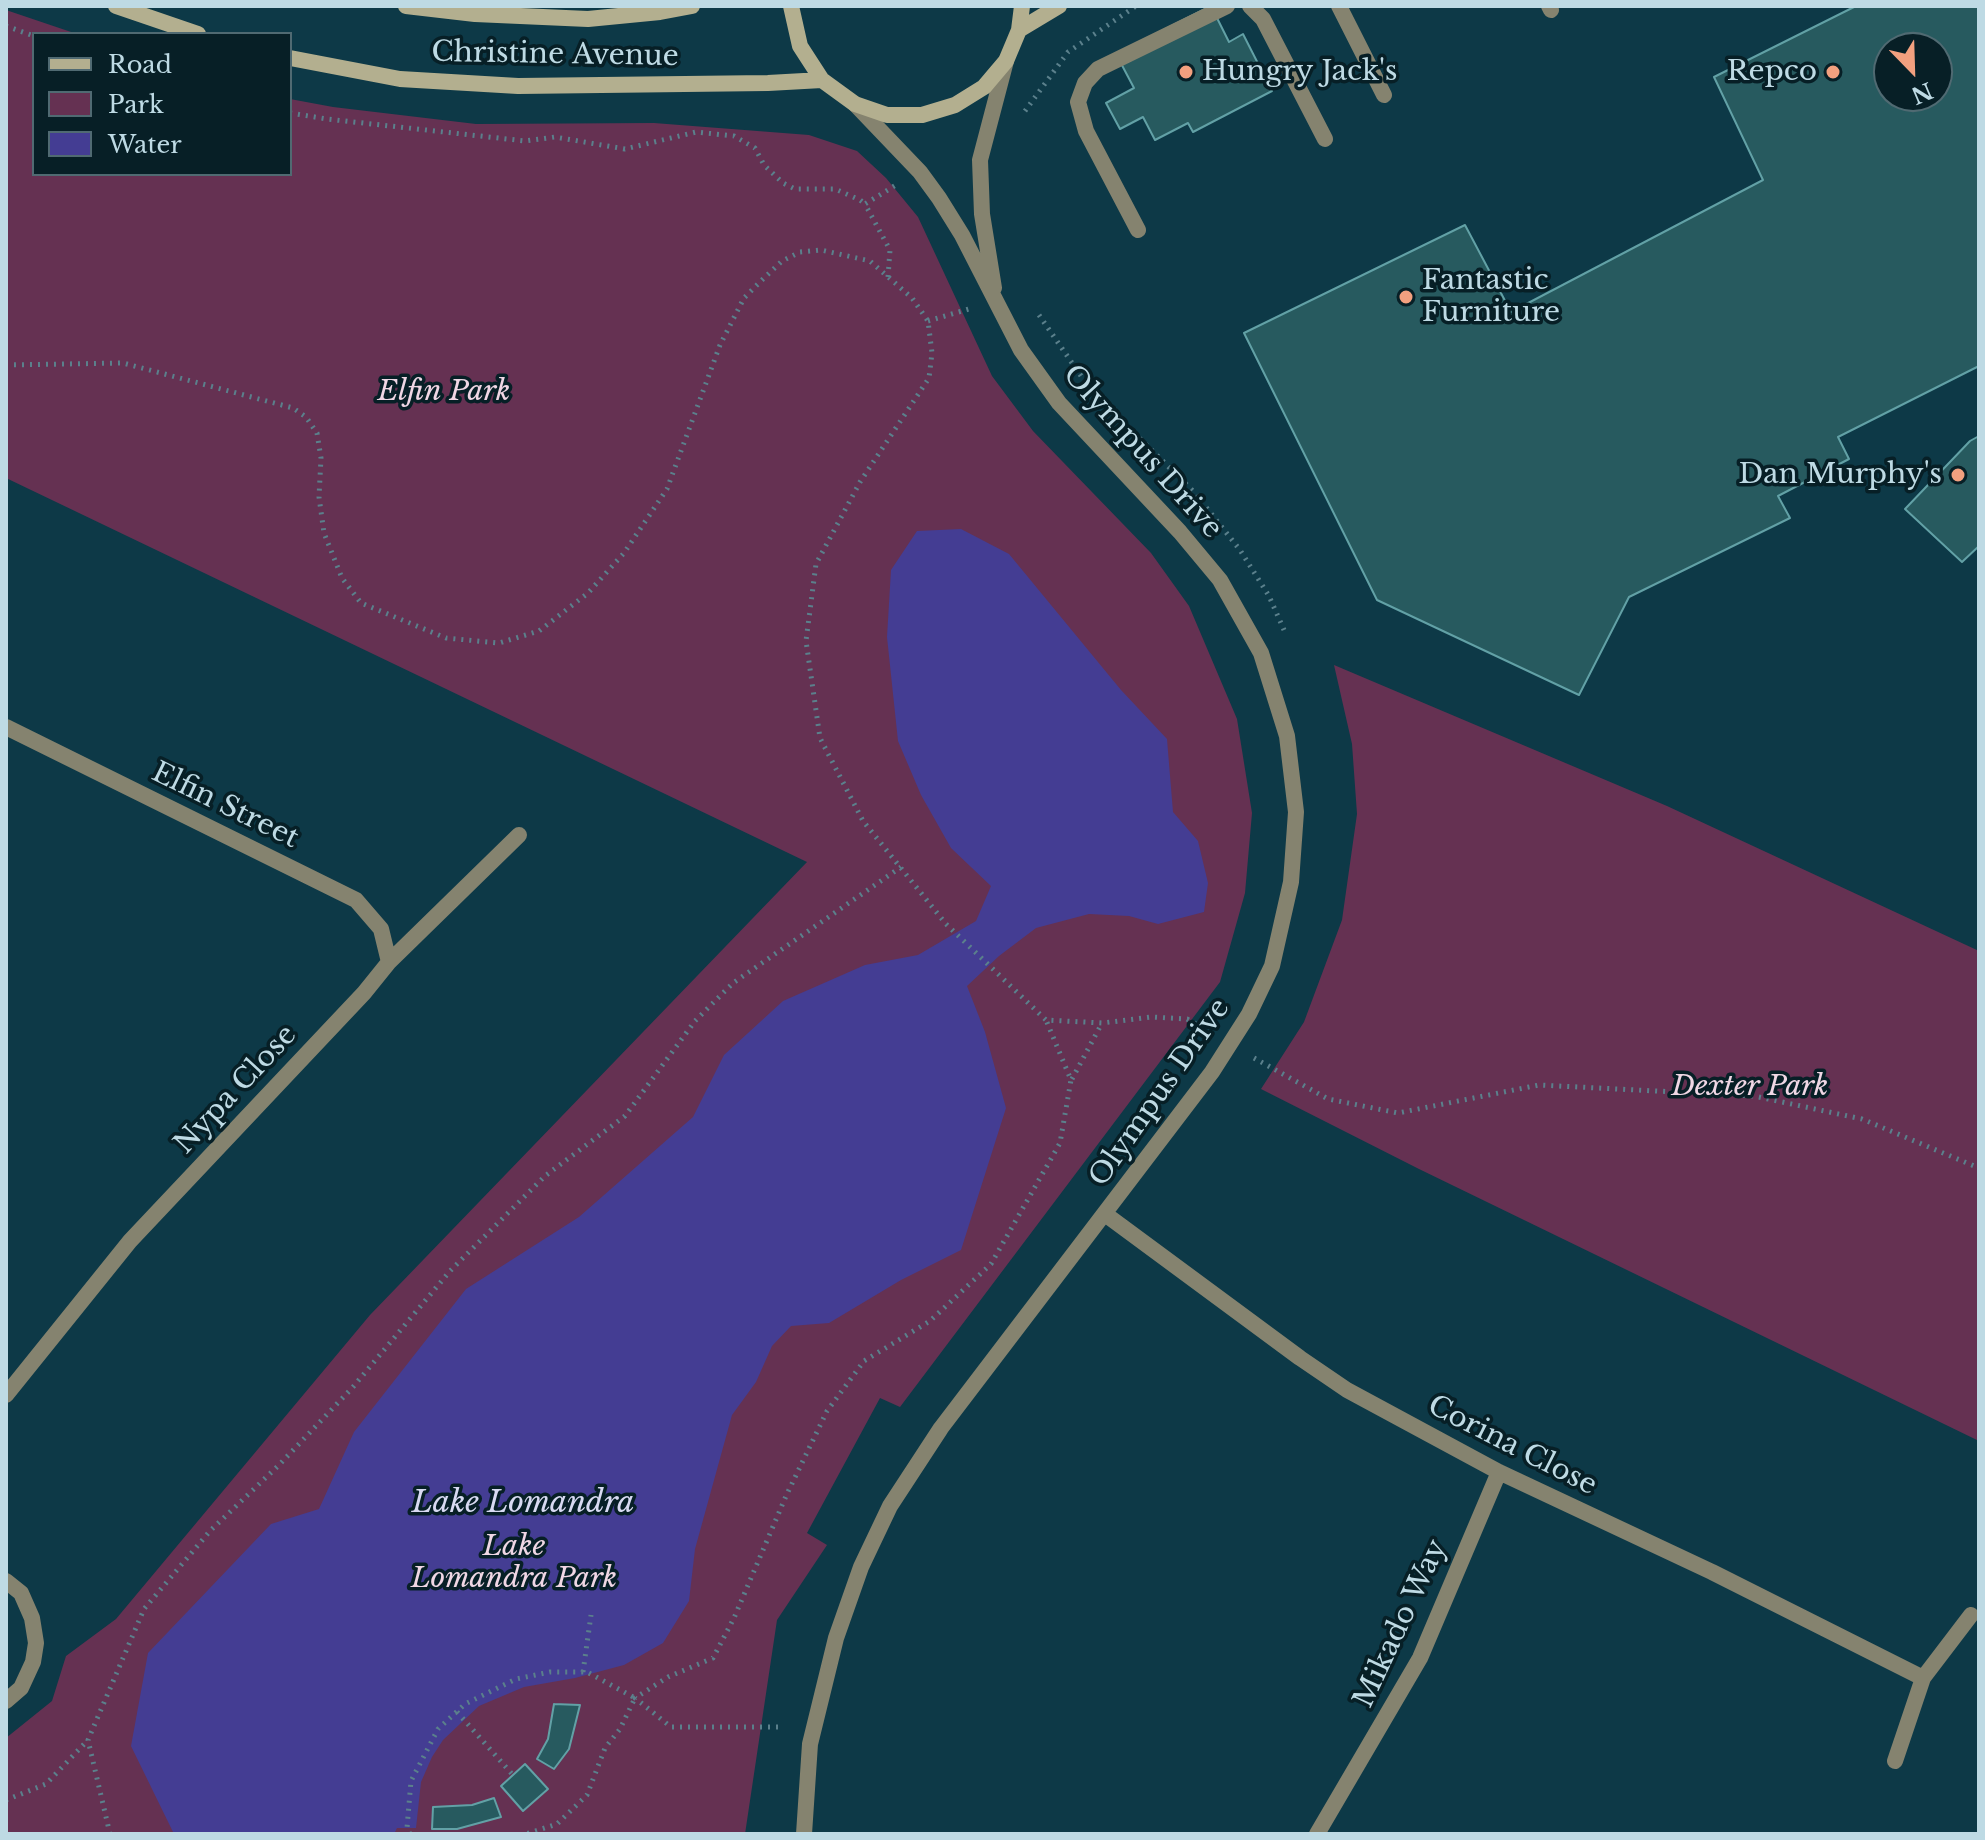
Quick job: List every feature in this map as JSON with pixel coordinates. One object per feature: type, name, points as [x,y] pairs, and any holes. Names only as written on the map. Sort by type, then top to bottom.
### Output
[{"type":"main road","points":[[116,6],[192,32]]},
{"type":"main road","name":"Christine Avenue","points":[[406,6],[475,14],[588,19],[692,6]]},
{"type":"main road","points":[[791,6],[800,46],[822,80],[855,104],[887,115],[922,115],[955,105],[984,87],[1006,61],[1019,30],[1022,6]]},
{"type":"main road","points":[[1019,30],[1059,6]]},
{"type":"main road","name":"Christine Avenue","points":[[292,58],[400,79],[518,86],[822,80]]},
{"type":"street","points":[[1138,230],[1086,131],[1078,102],[1085,83],[1098,69],[1227,6]]},
{"type":"street","points":[[1250,6],[1263,19],[1325,139]]},
{"type":"street","points":[[1339,6],[1384,95]]},
{"type":"street","name":"Olympus Drive","points":[[996,302],[982,214],[980,160],[1006,61]]},
{"type":"street","name":"Olympus Drive","points":[[804,1834],[810,1744],[836,1638],[861,1567],[890,1506],[941,1428],[1212,1072],[1249,1014],[1272,966],[1291,882],[1296,812],[1287,736],[1261,653],[1220,580],[1180,532],[1059,403],[1021,350],[939,198],[920,172],[855,104]]},
{"type":"street","name":"Elfin Street","points":[[6,727],[356,900],[381,929],[389,962]]},
{"type":"street","name":"Nypa Close","points":[[6,1395],[130,1241],[364,993],[389,962],[519,835]]},
{"type":"street","name":"Corina Close","points":[[1105,1214],[1347,1390],[1499,1472],[1712,1572],[1923,1678]]},
{"type":"street","name":"Mikado Way","points":[[1317,1834],[1420,1658],[1499,1472]]},
{"type":"street","points":[[6,1581],[21,1593],[32,1618],[36,1643],[33,1662],[21,1688],[6,1701]]},
{"type":"street","points":[[1895,1761],[1923,1678],[1971,1615]]},
{"type":"path","points":[[6,26],[32,35]]},
{"type":"path","points":[[292,113],[525,141],[555,137],[625,149],[696,132],[734,136],[755,148],[764,165],[783,183],[795,189],[835,189],[865,204],[890,250],[888,277]]},
{"type":"path","points":[[865,204],[900,182]]},
{"type":"path","points":[[6,365],[123,363],[293,408],[306,417],[317,433],[321,458],[319,497],[324,533],[342,578],[361,603],[446,638],[499,643],[539,631],[588,593],[624,553],[667,489],[720,345],[744,298],[782,261],[800,252],[821,250],[870,261],[912,298],[928,321],[932,353],[929,378],[860,482],[816,564],[806,641],[820,738],[863,821],[946,924],[1046,1020],[1071,1080]]},
{"type":"path","points":[[928,321],[996,302]]},
{"type":"path","points":[[6,1800],[46,1784],[88,1740],[144,1609],[210,1531],[279,1465],[353,1387],[450,1271],[545,1176],[625,1116],[695,1021],[733,983],[901,867]]},
{"type":"path","points":[[1046,1020],[1102,1023],[1152,1017],[1187,1019],[1328,1099],[1398,1113],[1539,1085],[1754,1096],[1862,1119],[1979,1168]]},
{"type":"path","points":[[526,1834],[557,1824],[587,1795],[605,1748],[620,1729],[635,1698],[668,1677],[713,1658],[827,1411],[864,1361],[930,1321],[991,1264],[1060,1143],[1071,1080],[1102,1023]]},
{"type":"path","points":[[585,1672],[591,1615]]},
{"type":"path","points":[[409,1831],[411,1781],[438,1729],[465,1704],[516,1679],[550,1672],[585,1672],[635,1698],[671,1727],[778,1727]]},
{"type":"path","points":[[457,1712],[513,1775]]},
{"type":"path","points":[[88,1740],[110,1834]]},
{"type":"green space","name":"Lake Lomandra Park","points":[[6,10],[71,32],[32,32],[32,176],[292,176],[292,99],[476,124],[654,123],[809,135],[857,151],[886,178],[918,217],[992,376],[1033,431],[1151,553],[1189,606],[1237,719],[1252,813],[1245,893],[1220,982],[900,1407],[880,1398],[807,1533],[827,1545],[777,1620],[745,1834],[6,1834],[6,1738],[52,1701],[66,1656],[116,1619],[370,1315],[807,862],[6,478]]},
{"type":"green space","name":"Dexter Park","points":[[1334,665],[1667,806],[1979,951],[1979,1441],[1261,1089],[1304,1022],[1342,920],[1357,814],[1352,744]]},
{"type":"water","name":"Lake Lomandra","points":[[961,529],[1009,554],[1121,690],[1167,739],[1173,812],[1198,841],[1208,883],[1204,912],[1158,924],[1129,916],[1089,914],[1036,928],[967,986],[985,1032],[1006,1108],[961,1250],[901,1280],[829,1323],[791,1326],[772,1346],[756,1382],[732,1415],[695,1549],[689,1601],[663,1643],[624,1665],[524,1687],[479,1706],[443,1740],[432,1757],[421,1782],[416,1828],[397,1828],[394,1834],[174,1834],[131,1746],[148,1653],[271,1524],[319,1509],[354,1432],[466,1289],[579,1217],[693,1117],[724,1055],[783,1001],[865,965],[918,955],[976,921],[991,886],[951,848],[921,795],[898,741],[887,637],[891,570],[917,531]]},
{"type":"building","points":[[1211,6],[1229,42],[1243,34],[1272,91],[1193,132],[1188,123],[1155,140],[1143,117],[1120,129],[1106,103],[1134,88],[1116,54]]},
{"type":"building","points":[[1856,6],[1979,6],[1979,366],[1838,437],[1849,459],[1778,496],[1790,518],[1629,597],[1579,695],[1377,600],[1244,333],[1465,225],[1511,312],[1763,180],[1714,77]]},
{"type":"building","name":"Dan Murphy's","points":[[1979,436],[1979,546],[1962,562],[1905,509],[1970,441]]},
{"type":"building","points":[[554,1704],[580,1705],[569,1749],[554,1769],[537,1759],[548,1739]]},
{"type":"building","points":[[525,1764],[548,1789],[523,1811],[501,1786]]},
{"type":"building","points":[[494,1798],[501,1817],[457,1829],[432,1829],[433,1807],[472,1805]]},
{"type":"place","name":"Hungry Jack's","points":[[1186,72]]},
{"type":"place","name":"Repco","points":[[1833,72]]},
{"type":"place","name":"Fantastic Furniture","points":[[1406,297]]},
{"type":"place","name":"Dan Murphy's","points":[[1958,475]]},
{"type":"park label","name":"Elfin Park","points":[[444,392]]}]
